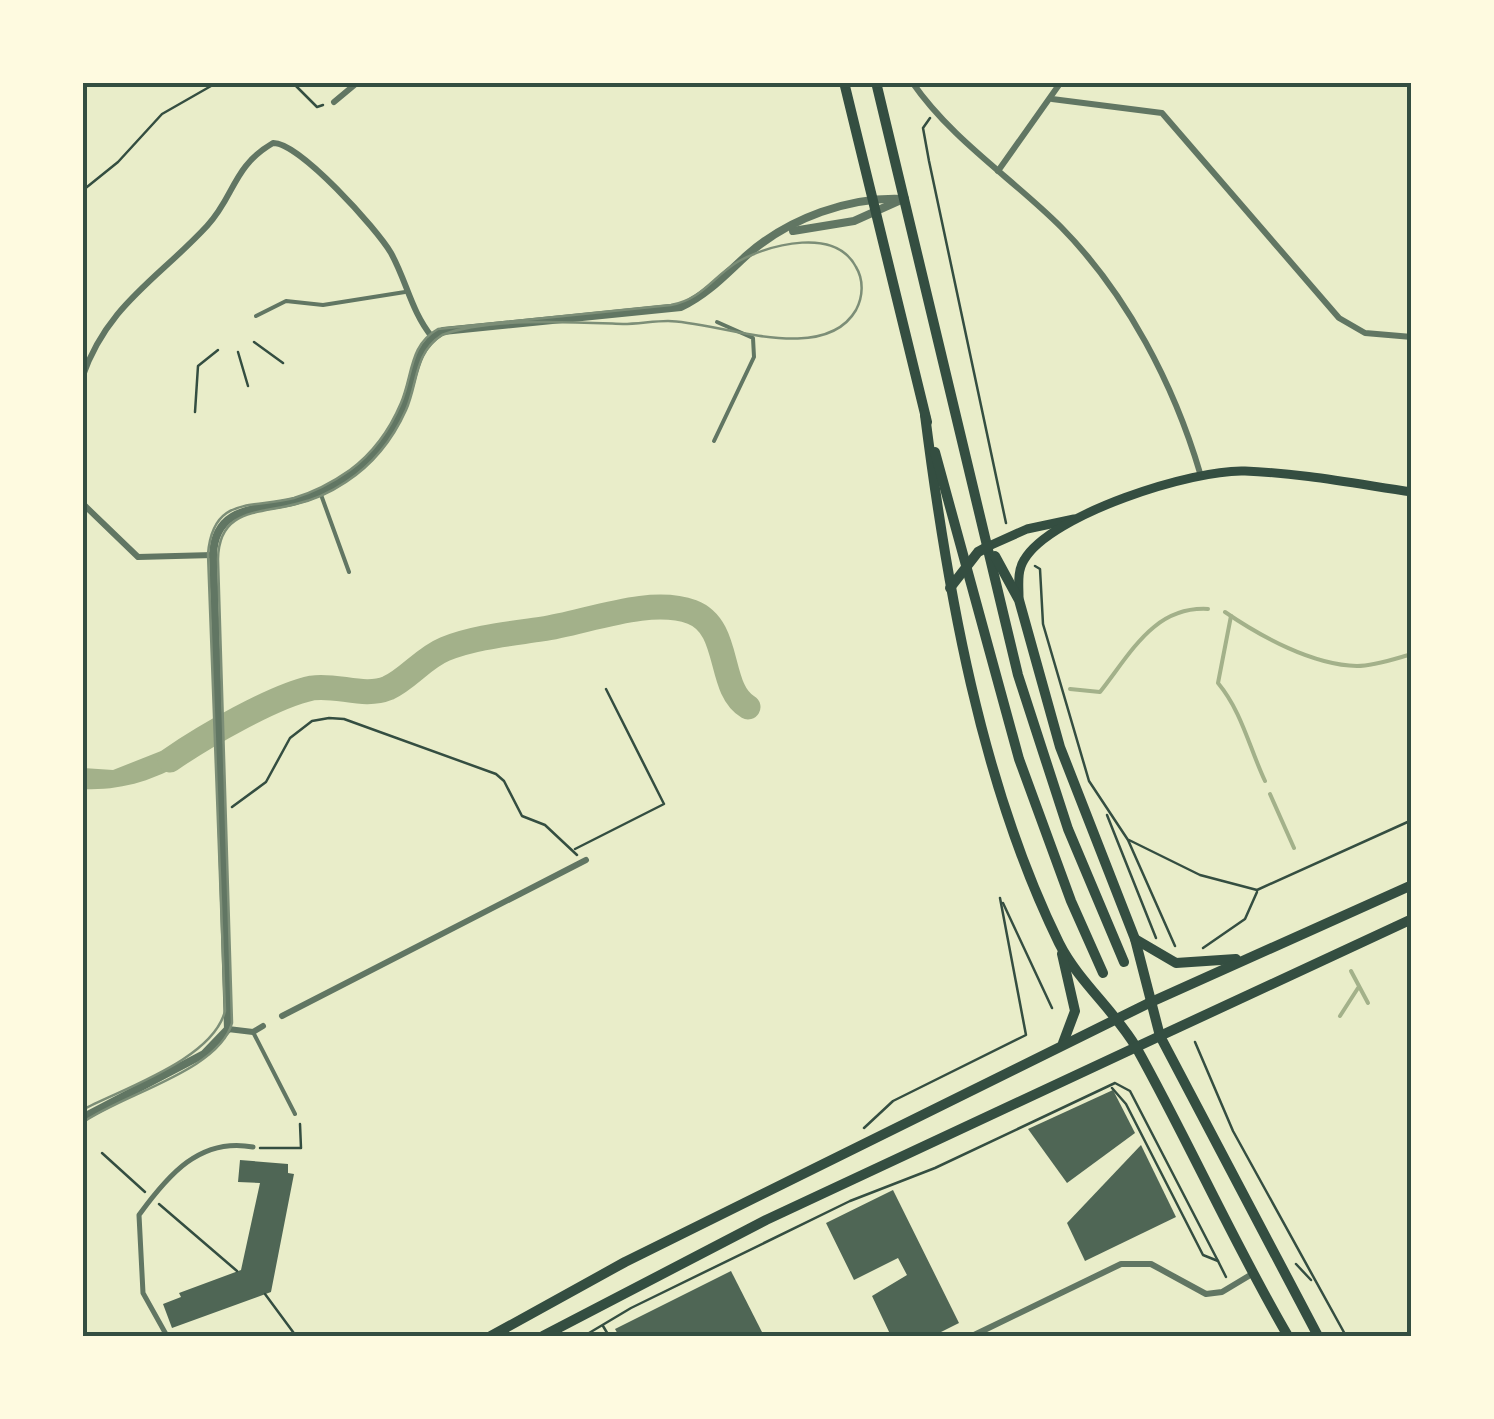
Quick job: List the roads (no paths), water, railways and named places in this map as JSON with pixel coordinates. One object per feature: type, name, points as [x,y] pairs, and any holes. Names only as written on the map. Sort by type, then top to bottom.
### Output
[{"type":"main road","points":[[844,82],[925,415],[1019,759],[1103,972]]},
{"type":"main road","points":[[876,82],[1041,753],[1091,891],[1124,962]]},
{"type":"main road","points":[[925,415],[962,653],[1017,837],[1061,948],[1075,1010],[1062,1044]]},
{"type":"main road","points":[[950,588],[967,565],[989,546],[1027,529],[1081,517],[1200,473],[1264,472],[1412,492]]},
{"type":"main road","points":[[1019,600],[1019,572],[1024,558],[1081,517]]},
{"type":"main road","points":[[989,546],[1019,600],[1060,746],[1135,939],[1160,1036],[1274,1260],[1318,1336]]},
{"type":"main road","points":[[490,1336],[625,1262],[1062,1044],[1412,885]]},
{"type":"main road","points":[[543,1336],[766,1220],[1412,919]]},
{"type":"main road","points":[[1135,939],[1176,963],[1248,958]]},
{"type":"main road","points":[[1061,948],[1136,1047],[1252,1274],[1288,1336]]},
{"type":"main road","points":[[1252,1274],[1274,1260]]},
{"type":"street","points":[[334,102],[358,82]]},
{"type":"street","points":[[912,82],[936,113],[1059,225],[1099,272],[1179,407],[1200,473]]},
{"type":"street","points":[[998,171],[1061,82]]},
{"type":"street","points":[[1052,99],[1162,113],[1339,318],[1365,333],[1412,338]]},
{"type":"street","points":[[82,378],[91,352],[119,307],[208,224],[238,172],[273,143],[294,149],[381,238],[407,292],[412,312],[432,337]]},
{"type":"street","points":[[82,1118],[204,1054],[228,1029],[213,555],[221,526],[235,513],[320,492],[362,465],[388,435],[406,400],[420,350],[432,337],[461,327],[680,308],[705,294],[750,253],[832,208],[870,197],[905,199]]},
{"type":"street","points":[[783,233],[875,214],[905,199]]},
{"type":"street","points":[[83,504],[138,557],[213,555]]},
{"type":"street","points":[[282,1016],[583,861]]},
{"type":"street","points":[[228,1029],[253,1032],[263,1026]]},
{"type":"street","points":[[167,1336],[144,1292],[139,1214],[182,1163],[228,1142],[253,1147]]},
{"type":"street","points":[[972,1336],[1121,1264],[1151,1264],[1206,1294],[1252,1274]]},
{"type":"lane","points":[[256,316],[286,300],[324,305],[407,292]]},
{"type":"lane","points":[[714,441],[754,357],[755,343],[753,338],[717,322]]},
{"type":"lane","points":[[320,492],[349,572]]},
{"type":"lane","points":[[253,1032],[295,1114]]},
{"type":"waterway","points":[[170,760],[239,718],[296,692],[321,687],[379,691],[456,645],[656,607],[692,612],[705,620],[719,644],[732,687],[748,707]]},
{"type":"waterway","points":[[1070,689],[1100,692],[1158,624],[1189,610],[1208,609]]},
{"type":"waterway","points":[[1225,612],[1270,639],[1322,661],[1364,666],[1412,654]]},
{"type":"waterway","points":[[1231,616],[1218,683],[1239,718],[1265,781]]},
{"type":"waterway","points":[[1270,794],[1294,848]]},
{"type":"waterway","points":[[1351,971],[1368,1003]]},
{"type":"waterway","points":[[1340,1016],[1358,988]]},
{"type":"tram line","points":[[82,1110],[186,1058],[204,1044],[225,1011],[208,554],[211,535],[226,513],[309,493],[358,463],[392,422],[417,352],[438,329],[671,305],[700,292],[739,261],[785,245],[818,243],[846,255],[860,277],[858,305],[840,327],[819,336],[768,337],[668,321],[507,323],[442,335],[421,360],[410,400],[395,431],[365,468],[322,495],[243,516],[225,530],[218,559],[232,1023],[209,1055],[82,1123]]}]
